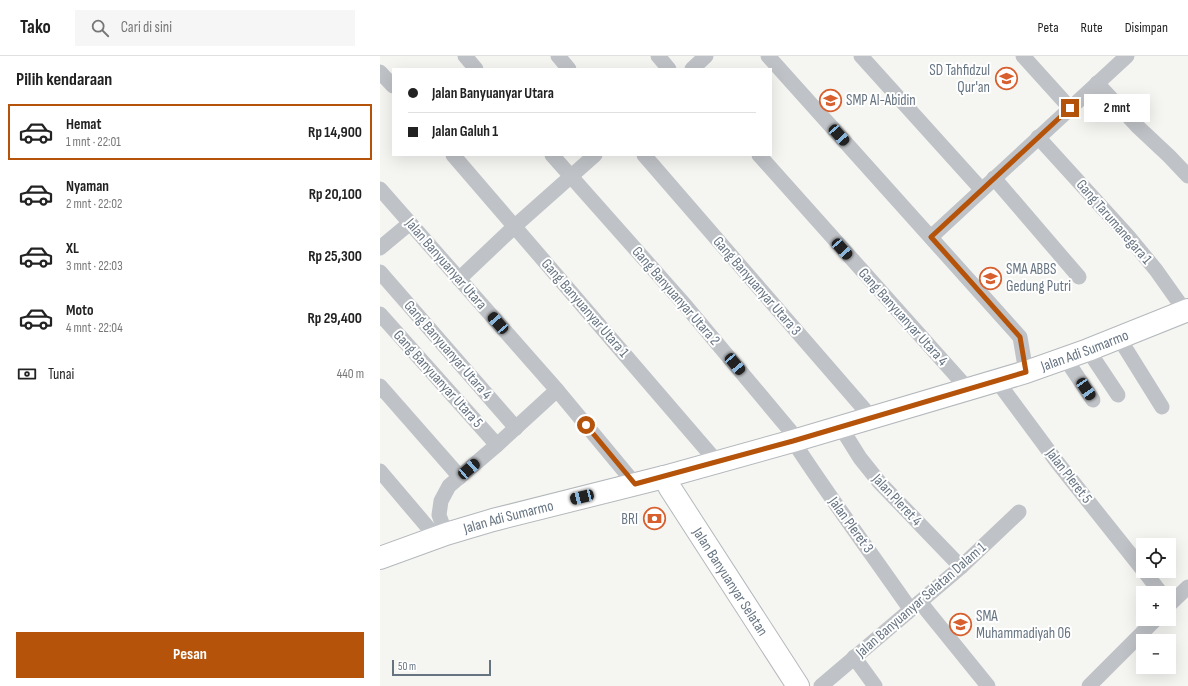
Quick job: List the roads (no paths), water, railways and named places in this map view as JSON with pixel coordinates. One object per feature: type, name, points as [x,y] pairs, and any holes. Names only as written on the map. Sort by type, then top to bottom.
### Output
[{"type":"main road","name":"Jalan Adi Sumarmo","points":[[382,554],[493,520],[664,477],[997,381],[1088,350],[1187,311]]},
{"type":"main road","name":"Jalan Banyuanyar Selatan","points":[[664,477],[798,686]]},
{"type":"street","points":[[465,56],[475,68]]},
{"type":"street","points":[[558,56],[568,68]]},
{"type":"street","points":[[658,56],[668,68]]},
{"type":"street","points":[[693,68],[706,56]]},
{"type":"street","points":[[768,56],[1020,337],[1035,369]]},
{"type":"street","points":[[861,56],[982,189]]},
{"type":"street","points":[[1023,56],[1070,108]]},
{"type":"street","points":[[931,237],[1127,56]]},
{"type":"street","points":[[380,72],[392,85]]},
{"type":"street","points":[[1097,84],[1188,176]]},
{"type":"street","name":"Gang Tarumanegara 1","points":[[1038,137],[1128,236],[1187,311]]},
{"type":"street","name":"Gang Banyuanyar Utara 1","points":[[454,156],[717,462]]},
{"type":"street","name":"Gang Banyuanyar Utara 2","points":[[553,156],[685,305],[795,440]]},
{"type":"street","points":[[459,278],[594,156]]},
{"type":"street","name":"Gang Banyuanyar Utara 3","points":[[645,156],[871,417]]},
{"type":"street","name":"Gang Banyuanyar Utara 4","points":[[760,156],[968,389]]},
{"type":"street","points":[[994,178],[1079,277]]},
{"type":"street","name":"Jalan Banyuanyar Utara","points":[[380,189],[557,390],[635,484]]},
{"type":"street","points":[[380,248],[410,223]]},
{"type":"street","name":"Gang Banyuanyar Utara 4","points":[[380,272],[516,428]]},
{"type":"street","name":"Gang Banyuanyar Utara 5","points":[[380,314],[497,445]]},
{"type":"street","points":[[1119,338],[1162,407]]},
{"type":"street","points":[[1088,350],[1118,395]]},
{"type":"street","points":[[1065,358],[1093,400]]},
{"type":"street","name":"Jalan Pleret 5","points":[[997,381],[1057,462],[1136,562]]},
{"type":"street","points":[[380,386],[460,477]]},
{"type":"street","points":[[441,535],[439,516],[441,501],[449,486],[497,445],[557,390]]},
{"type":"street","name":"Jalan Pleret 4","points":[[840,426],[860,458],[880,483],[961,567]]},
{"type":"street","name":"Jalan Pleret 3","points":[[795,440],[815,475],[859,536],[915,606],[988,686]]},
{"type":"street","points":[[380,471],[441,535]]},
{"type":"street","name":"Jalan Banyuanyar Selatan Dalam 1","points":[[821,686],[961,567],[1019,512]]},
{"type":"street","name":"Jalan Pleret 5","points":[[1148,578],[1155,586]]},
{"type":"street","points":[[1176,596],[1188,587]]},
{"type":"street","points":[[1089,686],[1149,626]]},
{"type":"street","points":[[854,657],[874,686]]},
{"type":"place","name":"SD Tahfidzul Qur'an","points":[[1006,79]]},
{"type":"place","name":"SMP Al-Abidin","points":[[830,100]]},
{"type":"place","name":"SMA ABBS Gedung Putri","points":[[990,278]]},
{"type":"place","name":"BRI","points":[[654,519]]},
{"type":"place","name":"SMA Muhammadiyah 06","points":[[960,625]]}]
